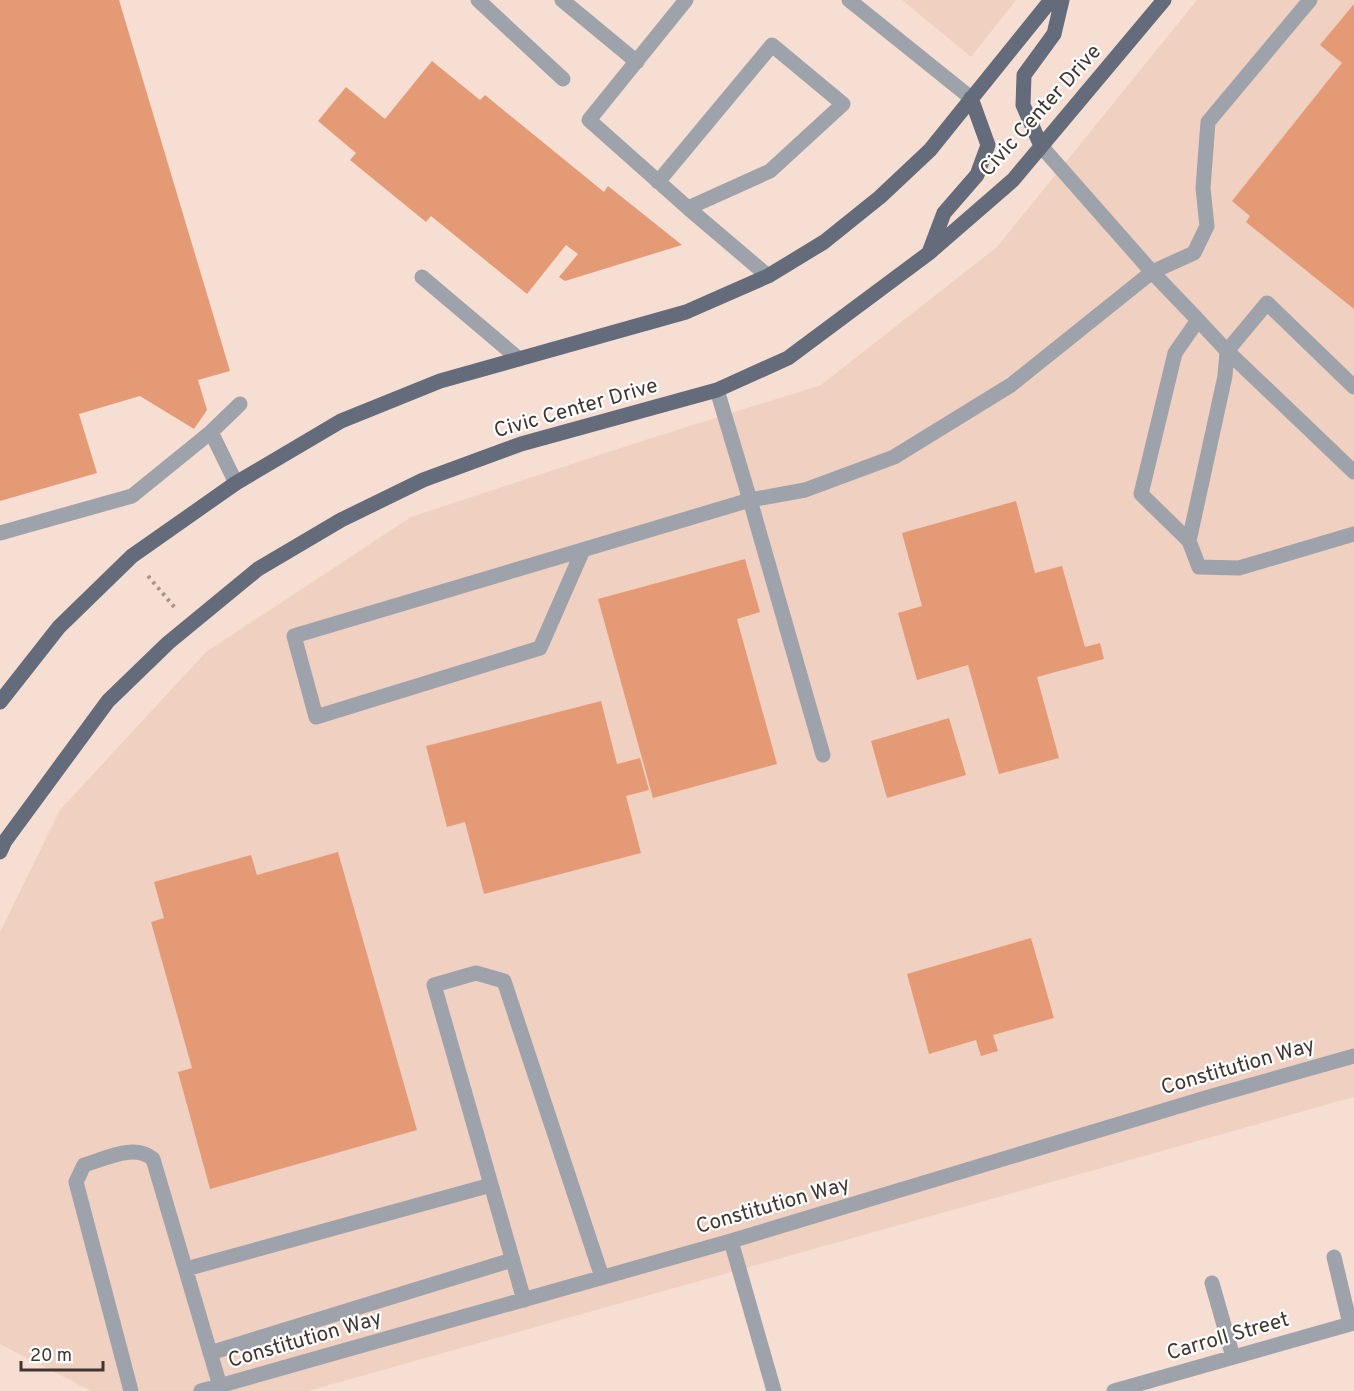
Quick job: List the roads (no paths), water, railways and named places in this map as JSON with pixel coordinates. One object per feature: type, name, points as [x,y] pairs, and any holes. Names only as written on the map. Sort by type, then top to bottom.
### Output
[{"type":"main road","points":[[0,702],[59,627],[132,556],[236,483],[341,421],[440,381],[686,312],[768,276],[824,242],[880,197],[930,150],[1051,0]]},
{"type":"main road","points":[[1041,146],[1023,105],[1024,75],[1054,34],[1062,0]]},
{"type":"main road","name":"Civic Center Drive","points":[[0,852],[5,841],[54,772],[108,701],[168,643],[258,569],[341,519],[423,480],[522,444],[717,390],[788,358],[929,253],[1012,180],[1164,0]]},
{"type":"main road","points":[[929,253],[944,213],[977,175],[988,145],[971,98]]},
{"type":"street","points":[[478,0],[563,80]]},
{"type":"street","points":[[562,0],[637,62]]},
{"type":"street","points":[[686,0],[589,120],[768,276]]},
{"type":"street","points":[[849,0],[971,98]]},
{"type":"street","points":[[583,550],[540,648],[315,717],[294,636],[750,500],[805,490],[894,457],[1011,385],[1152,272],[1194,253],[1208,226],[1203,188],[1208,122],[1310,0]]},
{"type":"street","points":[[658,182],[772,45],[843,104],[770,171],[688,208]]},
{"type":"street","points":[[1041,146],[1197,320],[1354,472]]},
{"type":"street","points":[[422,277],[519,358]]},
{"type":"street","points":[[1189,541],[1225,376],[1227,351],[1267,303],[1354,387]]},
{"type":"street","points":[[1197,320],[1175,353],[1141,494],[1189,541],[1199,567],[1239,568],[1354,534]]},
{"type":"street","points":[[717,390],[823,755]]},
{"type":"street","points":[[0,533],[132,496],[211,432],[240,404]]},
{"type":"street","points":[[211,432],[236,483]]},
{"type":"street","points":[[524,1300],[434,985],[476,973],[504,981],[602,1277]]},
{"type":"street","name":"Constitution Way","points":[[201,1391],[731,1241],[1209,1097],[1354,1056]]},
{"type":"street","points":[[131,1391],[76,1182],[84,1165],[132,1151],[147,1154],[153,1159],[220,1386]]},
{"type":"street","points":[[186,1269],[491,1185]]},
{"type":"street","points":[[731,1241],[774,1391]]},
{"type":"street","points":[[1334,1257],[1352,1323]]},
{"type":"street","points":[[210,1353],[512,1260]]},
{"type":"street","points":[[1212,1283],[1233,1357]]},
{"type":"street","name":"Carroll Street","points":[[1114,1391],[1352,1323]]}]
